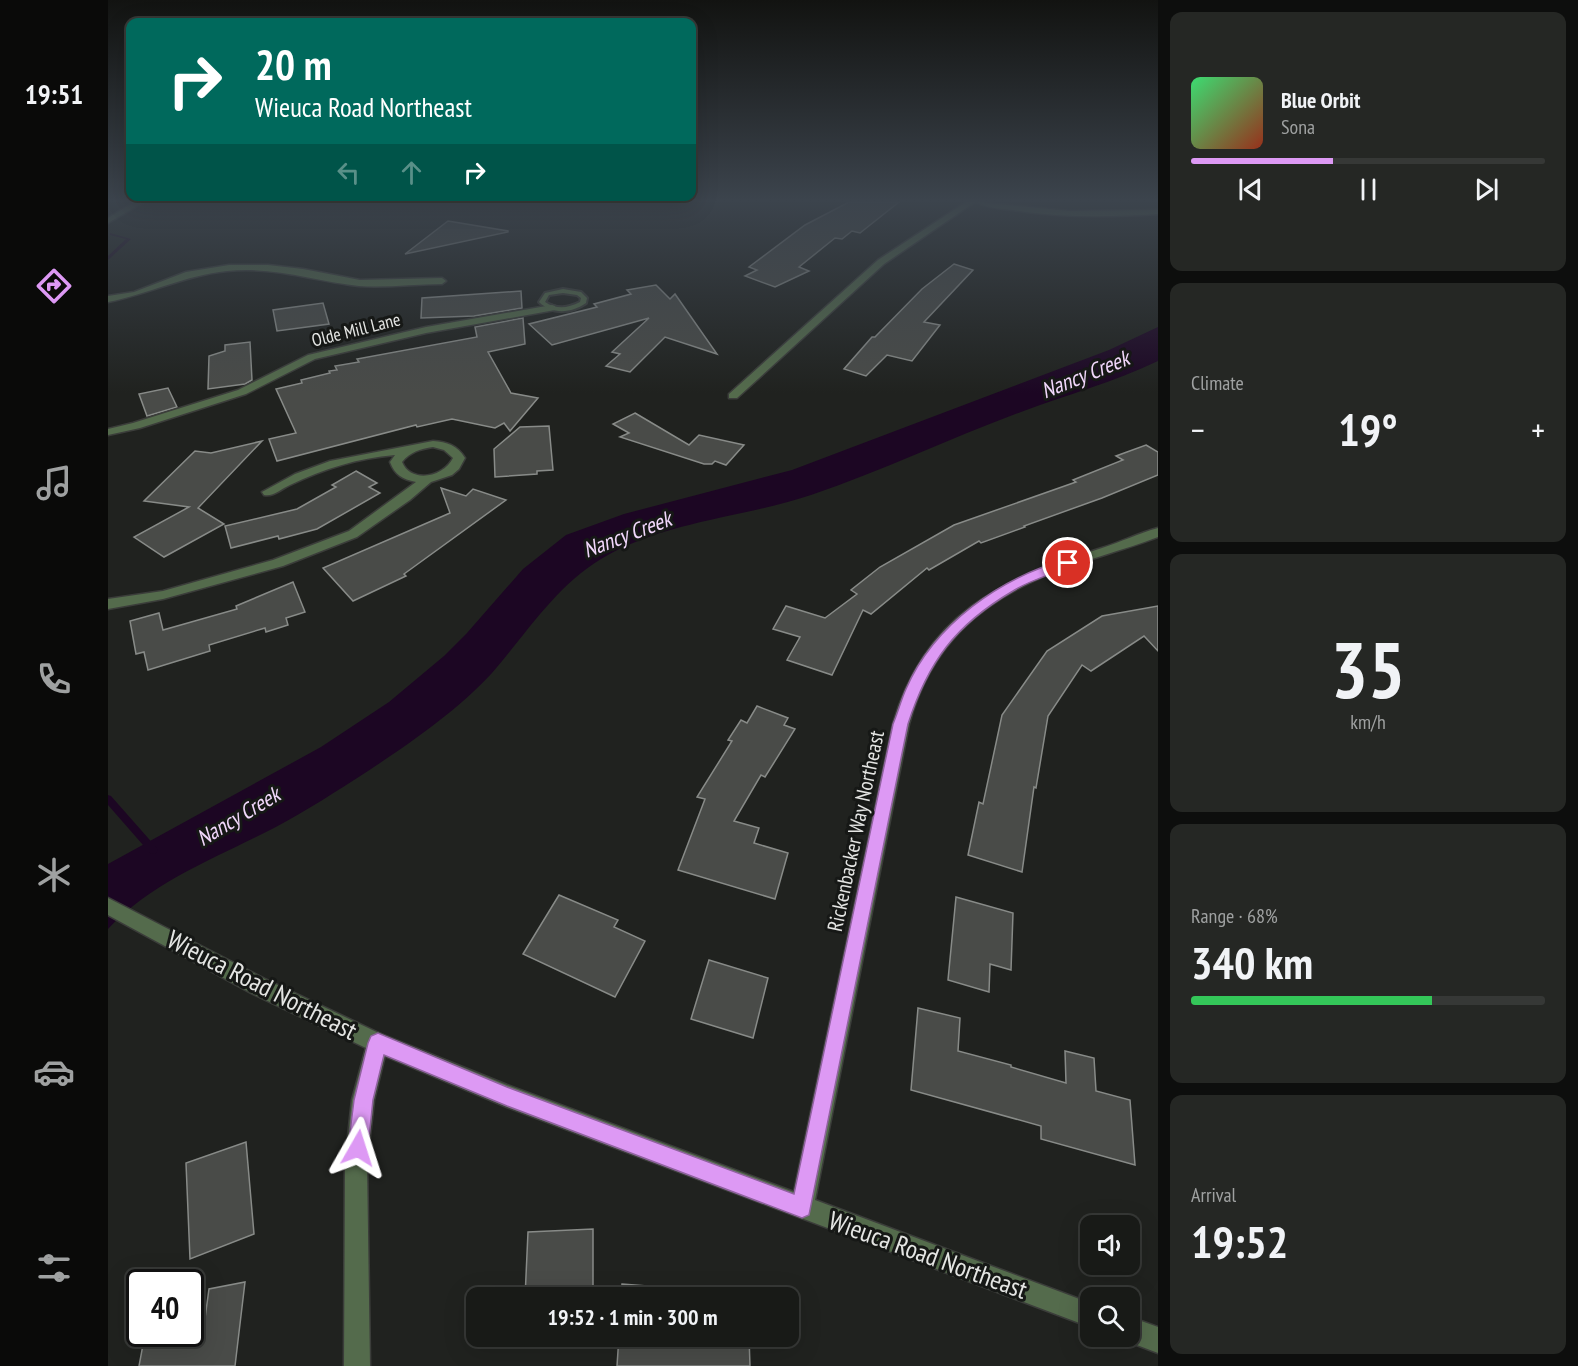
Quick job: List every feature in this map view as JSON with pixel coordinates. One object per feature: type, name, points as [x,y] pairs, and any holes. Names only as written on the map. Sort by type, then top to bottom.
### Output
[{"type":"street","points":[[733,396],[877,266]]},
{"type":"street","points":[[108,299],[136,294],[189,274],[229,268],[268,268],[303,272],[360,283],[442,281]]},
{"type":"street","name":"Olde Mill Lane","points":[[108,432],[136,426],[242,392],[312,357],[426,330],[552,308]]},
{"type":"street","points":[[268,492],[292,478],[379,452],[405,451],[433,444],[451,448],[459,458],[454,469],[447,474],[427,478],[407,476],[400,472],[396,462],[405,451]]},
{"type":"street","points":[[108,604],[163,595],[266,566],[353,534],[406,497],[427,478]]},
{"type":"street","name":"Rickenbacker Way Northeast","points":[[802,1208],[901,724],[913,688],[931,657],[964,619],[1009,587],[1047,570],[1155,537]]},
{"type":"street","name":"Wieuca Road Northeast","points":[[108,906],[258,986],[378,1043],[507,1096],[1080,1311]]},
{"type":"street","points":[[357,1366],[357,1163],[363,1100],[378,1043]]},
{"type":"street","points":[[1140,1334],[1158,1340]]},
{"type":"lane","points":[[572,291],[584,298],[583,303],[575,307],[552,308],[542,302],[547,294],[572,291]]},
{"type":"water","name":"Nancy Creek","points":[[1158,327],[1158,361],[1141,369],[1021,412],[864,476],[811,495],[677,528],[625,546],[601,559],[570,583],[542,612],[479,687],[433,726],[384,761],[310,808],[165,884],[126,912],[108,929],[108,864],[321,747],[389,702],[444,656],[523,569],[566,535],[624,514],[792,470],[1109,350]]},
{"type":"building","points":[[801,266],[799,267],[809,271],[775,287],[745,276],[757,270],[749,267]]},
{"type":"building","points":[[952,266],[973,270],[924,322],[940,325],[912,361],[887,355],[866,376],[844,369],[872,337],[875,337],[922,289]]},
{"type":"building","points":[[656,285],[670,299],[675,294],[717,354],[665,337],[630,372],[606,366],[620,354],[612,352],[649,318],[552,345],[529,324],[597,307],[594,304],[631,294],[627,290]]},
{"type":"building","points":[[521,291],[522,308],[474,316],[421,318],[422,298]]},
{"type":"building","points":[[323,303],[329,324],[277,331],[273,310]]},
{"type":"building","points":[[523,318],[525,344],[488,352],[511,393],[538,398],[510,431],[504,423],[495,428],[452,419],[417,427],[416,425],[277,461],[269,439],[296,433],[276,389],[330,373],[329,371],[337,370],[335,366],[359,362],[357,359],[477,337],[475,327]]},
{"type":"building","points":[[250,342],[252,380],[245,384],[208,389],[209,356],[225,351],[225,345]]},
{"type":"building","points":[[168,388],[177,407],[147,416],[139,394]]},
{"type":"building","points":[[635,413],[689,445],[699,435],[744,445],[726,465],[715,461],[712,464],[704,464],[620,437],[629,433],[613,424]]},
{"type":"building","points":[[549,426],[553,470],[537,471],[537,474],[495,477],[494,449],[520,427]]},
{"type":"building","points":[[262,441],[198,508],[224,524],[164,557],[134,537],[189,507],[144,501],[195,451],[211,453]]},
{"type":"building","points":[[1146,445],[1158,452],[1158,475],[1025,527],[981,543],[979,541],[929,570],[927,568],[871,614],[863,610],[832,675],[787,660],[800,637],[773,629],[786,606],[825,618],[857,594],[851,590],[880,567],[954,525],[1076,482],[1073,480],[1123,460],[1116,456]]},
{"type":"building","points":[[356,471],[377,483],[369,487],[380,493],[317,529],[231,548],[225,526],[297,509],[336,487],[332,485]]},
{"type":"building","points":[[441,488],[466,496],[473,489],[506,500],[404,574],[406,576],[353,601],[323,568],[450,513]]},
{"type":"building","points":[[293,582],[305,612],[286,618],[288,625],[266,632],[265,628],[209,645],[210,651],[148,670],[144,652],[136,654],[130,621],[159,613],[163,630],[237,609],[236,606]]},
{"type":"building","points":[[1158,606],[1158,651],[1144,636],[1091,671],[1082,665],[1048,716],[1036,788],[1034,787],[1022,872],[968,855],[979,802],[983,804],[1002,715],[1047,651],[1102,616]]},
{"type":"building","points":[[757,706],[788,718],[784,725],[795,729],[765,777],[761,775],[734,821],[759,828],[754,843],[788,853],[775,899],[678,870],[705,799],[697,797],[732,741],[728,740],[741,720],[747,723]]},
{"type":"building","points":[[559,895],[618,920],[614,927],[645,941],[615,997],[523,954]]},
{"type":"building","points":[[956,897],[1013,913],[1011,970],[990,964],[989,992],[948,980]]},
{"type":"building","points":[[709,960],[768,978],[753,1038],[691,1019]]},
{"type":"building","points":[[918,1008],[960,1018],[958,1051],[1066,1083],[1065,1051],[1094,1058],[1096,1091],[1130,1100],[1135,1165],[1041,1139],[1041,1126],[911,1090]]},
{"type":"building","points":[[246,1142],[254,1234],[190,1259],[186,1163]]},
{"type":"building","points":[[593,1229],[593,1287],[526,1287],[528,1232]]},
{"type":"building","points":[[245,1282],[235,1366],[139,1366],[143,1347],[204,1347],[204,1318],[209,1289]]},
{"type":"building","points":[[622,1284],[660,1287],[622,1287]]},
{"type":"building","points":[[618,1347],[749,1347],[750,1366],[617,1366]]},
{"type":"waterway","points":[[108,799],[153,850]]},
{"type":"route","points":[[358,1148],[363,1100],[378,1043],[507,1096],[802,1208],[901,724],[913,688],[931,657],[964,619],[1009,587],[1068,563]]}]
